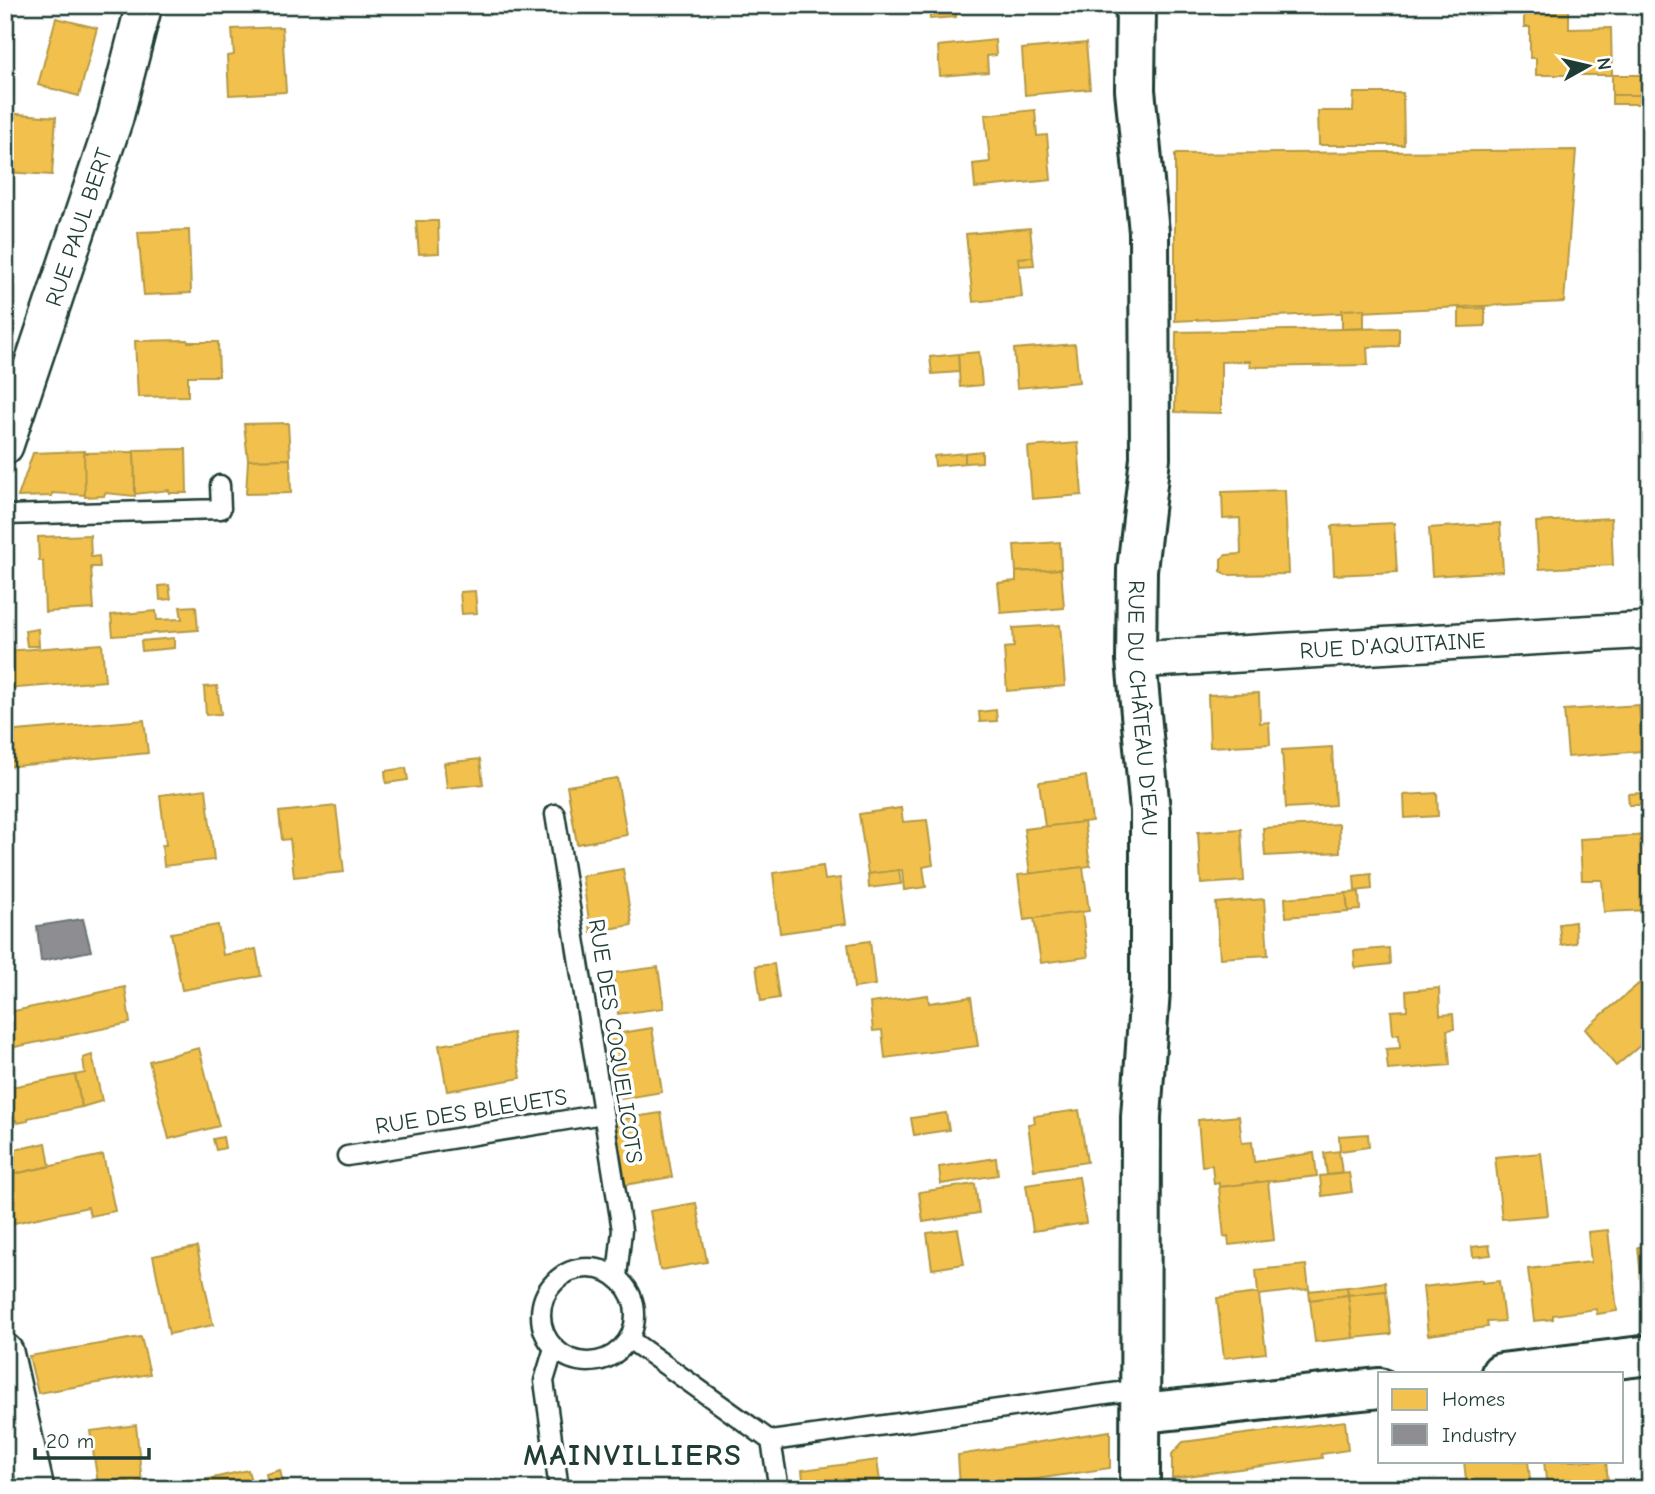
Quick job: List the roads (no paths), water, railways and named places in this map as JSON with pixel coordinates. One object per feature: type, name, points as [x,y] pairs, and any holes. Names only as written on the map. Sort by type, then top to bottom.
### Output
[{"type":"street","name":"RUE PAUL BERT","points":[[5,446],[13,397],[115,118],[144,5]]},
{"type":"street","name":"RUE DU CHÂTEAU D'EAU","points":[[1136,5],[1135,90],[1149,232],[1150,418],[1150,458],[1137,570],[1136,660],[1150,811],[1150,990],[1141,1117],[1140,1489]]},
{"type":"street","name":"RUE D'AQUITAINE","points":[[1136,660],[1650,630]]},
{"type":"street","points":[[5,1352],[36,1489]]},
{"type":"street","points":[[1509,1372],[1650,1355]]},
{"type":"street","points":[[1141,1401],[1378,1388]]},
{"type":"lane","points":[[5,515],[221,509],[220,485]]},
{"type":"lane","name":"RUE DES COQUELICOTS","points":[[555,814],[622,1230],[617,1277]]},
{"type":"lane","name":"RUE DES BLEUETS","points":[[347,1156],[603,1114]]},
{"type":"lane","points":[[585,1267],[601,1269],[617,1277],[628,1289],[634,1305],[635,1322],[629,1339],[616,1353],[601,1361],[583,1362],[566,1357],[554,1348],[541,1322],[545,1293],[569,1271],[585,1267]]},
{"type":"lane","points":[[629,1339],[771,1441],[1141,1401]]},
{"type":"lane","points":[[554,1348],[544,1381],[559,1489]]},
{"type":"lane","points":[[771,1441],[779,1489]]},
{"type":"district","name":"MAINVILLIERS","points":[[633,1455]]}]
